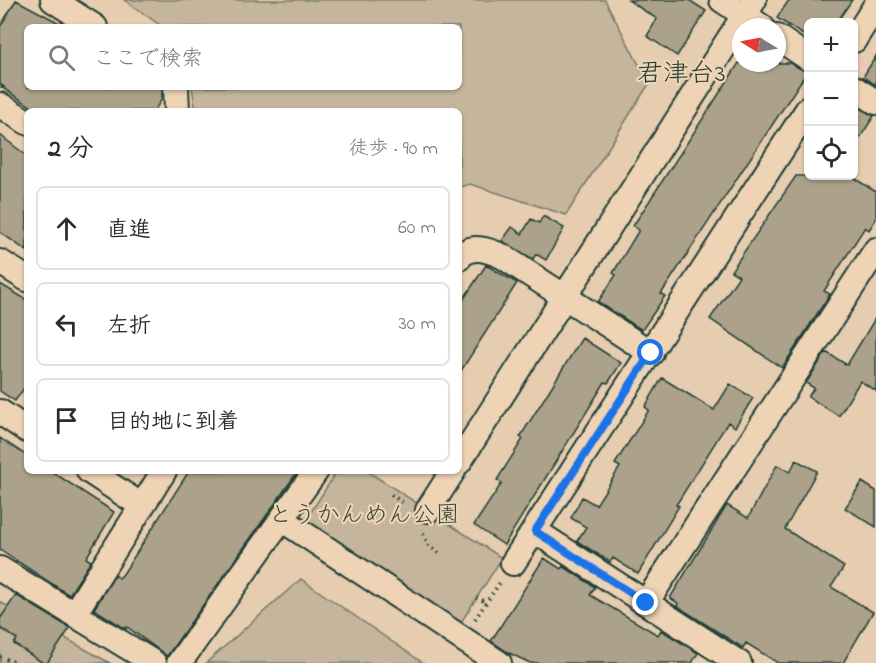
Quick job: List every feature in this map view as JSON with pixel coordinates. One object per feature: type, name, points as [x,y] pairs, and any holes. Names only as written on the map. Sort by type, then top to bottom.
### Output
[{"type":"street","points":[[53,0],[90,24]]},
{"type":"street","points":[[462,457],[564,297],[753,14],[722,0]]},
{"type":"street","points":[[858,34],[876,5]]},
{"type":"street","points":[[786,43],[804,55]]},
{"type":"street","points":[[176,90],[177,108]]},
{"type":"street","points":[[858,91],[876,102]]},
{"type":"street","points":[[0,105],[24,120]]},
{"type":"street","points":[[513,563],[804,115]]},
{"type":"street","points":[[462,253],[476,248],[488,250],[651,353]]},
{"type":"street","points":[[646,603],[876,250]]},
{"type":"street","points":[[0,262],[24,277]]},
{"type":"street","points":[[0,412],[24,428]]},
{"type":"street","points":[[94,474],[142,506]]},
{"type":"street","points":[[74,614],[162,474]]},
{"type":"street","points":[[179,663],[314,474]]},
{"type":"street","points":[[428,510],[451,474]]},
{"type":"street","points":[[283,520],[499,663]]},
{"type":"street","points":[[535,531],[739,663]]},
{"type":"street","points":[[0,569],[154,663]]},
{"type":"path","points":[[474,621],[513,563]]},
{"type":"path","points":[[476,598],[487,602]]},
{"type":"path","points":[[0,657],[16,663]]},
{"type":"green space","points":[[124,0],[605,0],[649,84],[566,215],[470,184],[462,186],[462,108],[196,108],[192,90],[462,90],[462,24],[159,24]]},
{"type":"green space","name":"とうかんめん公園","points":[[335,474],[372,474],[502,558],[460,624],[307,528],[307,518]]},
{"type":"green space","points":[[301,579],[423,663],[206,663]]},
{"type":"green space","points":[[0,602],[110,663],[0,663]]},
{"type":"building","points":[[16,0],[61,24],[24,24],[24,90],[162,90],[162,99],[156,108],[33,108],[1,87],[4,87],[0,84],[0,27]]},
{"type":"building","points":[[628,0],[689,0],[706,11],[677,56],[647,36],[657,19]]},
{"type":"building","points":[[789,0],[852,0],[840,18],[804,18],[804,35],[786,24],[786,18],[777,18]]},
{"type":"building","points":[[876,56],[876,85],[863,77]]},
{"type":"building","points":[[786,63],[804,70],[804,77],[661,294],[665,296],[642,330],[598,302],[616,275],[613,273],[639,230],[633,226],[733,72],[786,72]]},
{"type":"building","points":[[858,107],[874,116],[858,141]]},
{"type":"building","points":[[0,135],[24,154],[24,249],[0,232]]},
{"type":"building","points":[[796,176],[804,176],[804,180],[857,180],[876,192],[876,219],[869,230],[865,227],[824,291],[830,294],[782,368],[710,319],[739,276],[731,271]]},
{"type":"building","points":[[543,216],[564,228],[546,260],[536,254],[533,259],[502,241],[512,227],[522,234],[531,219],[539,223]]},
{"type":"building","points":[[486,265],[517,283],[462,369],[462,301]]},
{"type":"building","points":[[0,284],[24,298],[24,388],[15,401],[0,391]]},
{"type":"building","points":[[876,317],[876,391],[860,381],[839,416],[808,397],[814,388],[806,383],[826,352],[847,365]]},
{"type":"building","points":[[582,338],[621,363],[608,383],[605,382],[504,545],[474,525],[502,483],[497,480],[523,439],[520,437]]},
{"type":"building","points":[[662,378],[714,410],[730,384],[753,398],[735,427],[728,422],[676,505],[679,506],[638,574],[613,558],[610,562],[577,541],[586,527],[571,518],[582,497],[596,505],[620,467],[615,464],[649,410],[645,407]]},
{"type":"building","points":[[0,438],[24,454],[24,474],[56,474],[114,512],[86,558],[91,561],[69,595],[0,550]]},
{"type":"building","points":[[796,460],[817,471],[785,529],[844,567],[831,587],[873,612],[843,663],[778,663],[746,643],[743,648],[677,606],[678,603],[670,598],[727,505],[748,518],[777,465],[790,472]]},
{"type":"building","points":[[187,474],[296,474],[167,656],[127,627],[126,629],[94,609],[115,575],[119,578]]},
{"type":"building","points":[[862,482],[876,491],[876,527],[845,508]]},
{"type":"building","points":[[544,558],[561,569],[563,566],[595,587],[590,595],[658,635],[661,630],[698,653],[692,663],[530,663],[491,641]]},
{"type":"building","points":[[16,595],[70,628],[47,663],[43,663],[14,644],[17,639],[0,628],[0,619]]},
{"type":"district","name":"君津台3","points":[[681,75]]},
{"type":"route","points":[[646,603],[535,531],[651,353]]}]
